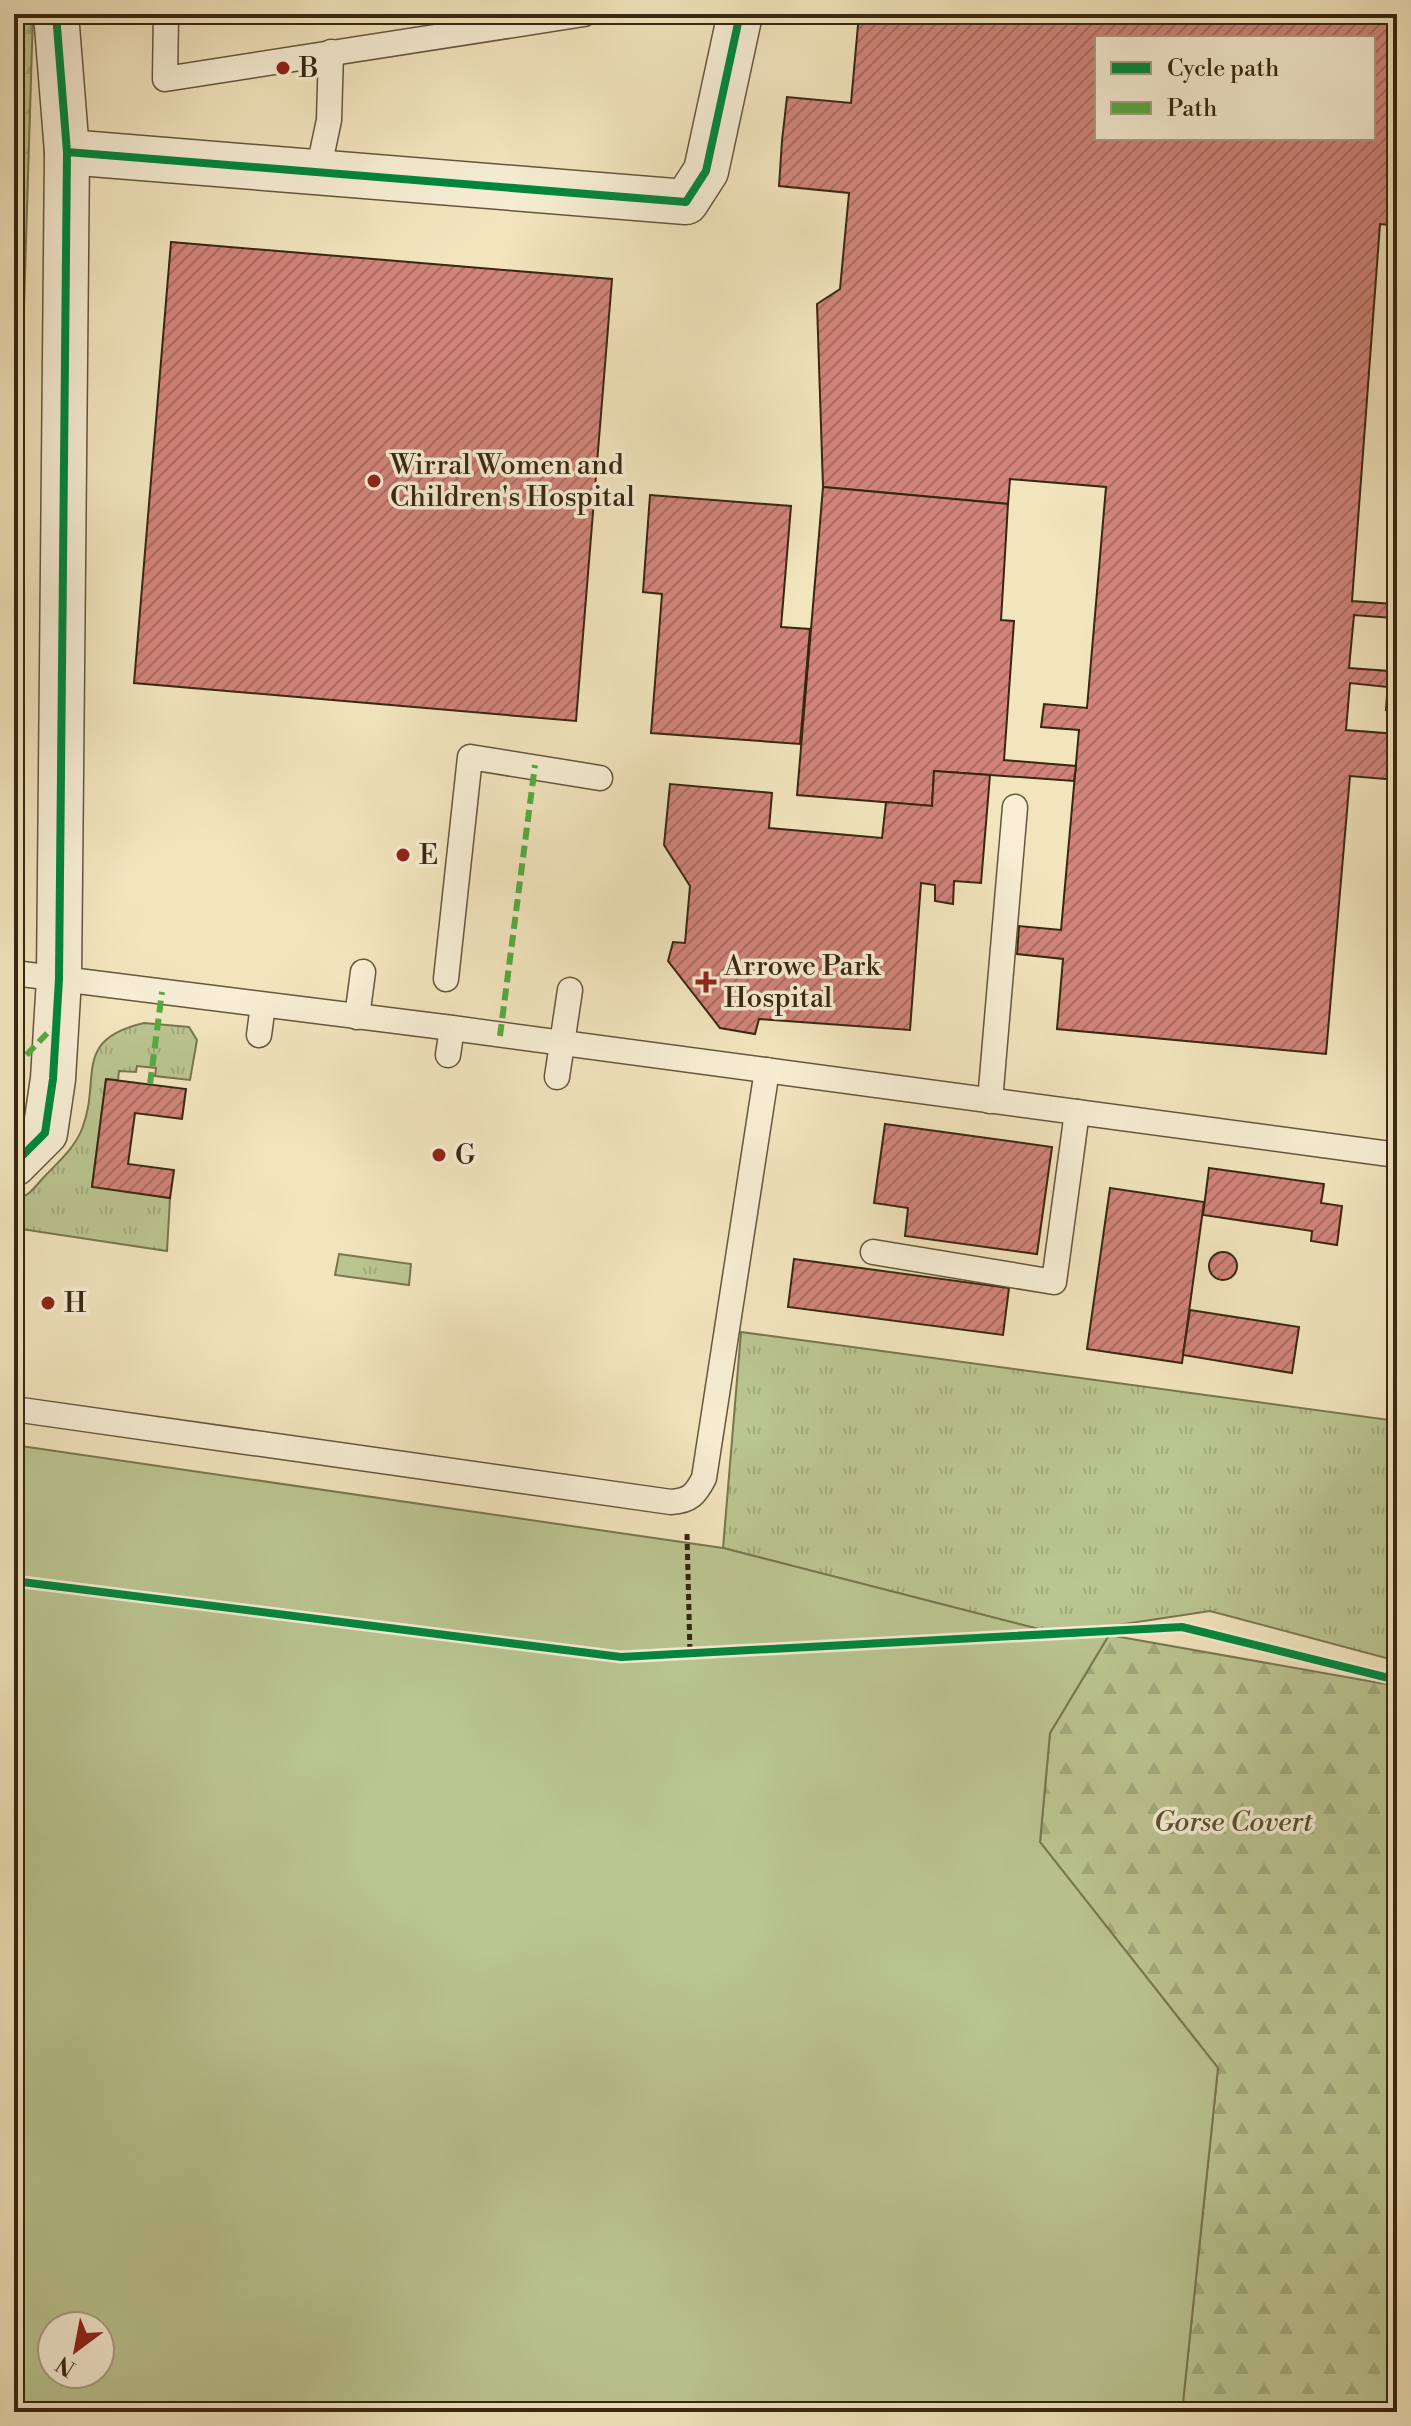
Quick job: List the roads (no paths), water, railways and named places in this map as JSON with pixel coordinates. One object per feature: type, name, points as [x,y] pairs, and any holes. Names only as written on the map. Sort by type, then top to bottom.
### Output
[{"type":"street","points":[[67,152],[686,202],[706,171],[740,14]]},
{"type":"street","points":[[14,1164],[45,1133],[53,1079],[59,979],[67,152],[51,21]]},
{"type":"lane","points":[[166,14],[165,79],[584,14]]},
{"type":"lane","points":[[318,172],[329,120],[331,52]]},
{"type":"lane","points":[[446,979],[470,757],[600,778]]},
{"type":"lane","points":[[990,1101],[1015,807]]},
{"type":"lane","points":[[357,1017],[363,972]]},
{"type":"lane","points":[[14,973],[452,1028],[1397,1155]]},
{"type":"lane","points":[[557,1077],[570,990]]},
{"type":"lane","points":[[259,1035],[263,1005]]},
{"type":"lane","points":[[448,1055],[452,1028]]},
{"type":"lane","points":[[14,1409],[656,1500],[686,1501],[697,1492],[704,1478],[767,1070]]},
{"type":"lane","points":[[873,1252],[1054,1282],[1077,1112]]},
{"type":"place","name":"B","points":[[283,68]]},
{"type":"place","name":"Wirral Women and Children's Hospital","points":[[374,481]]},
{"type":"place","name":"E","points":[[403,855]]},
{"type":"place","name":"Arrowe Park Hospital","points":[[706,982]]},
{"type":"place","name":"G","points":[[439,1155]]},
{"type":"place","name":"H","points":[[48,1303]]},
{"type":"park label","name":"Gorse Covert","points":[[1233,1822]]}]
